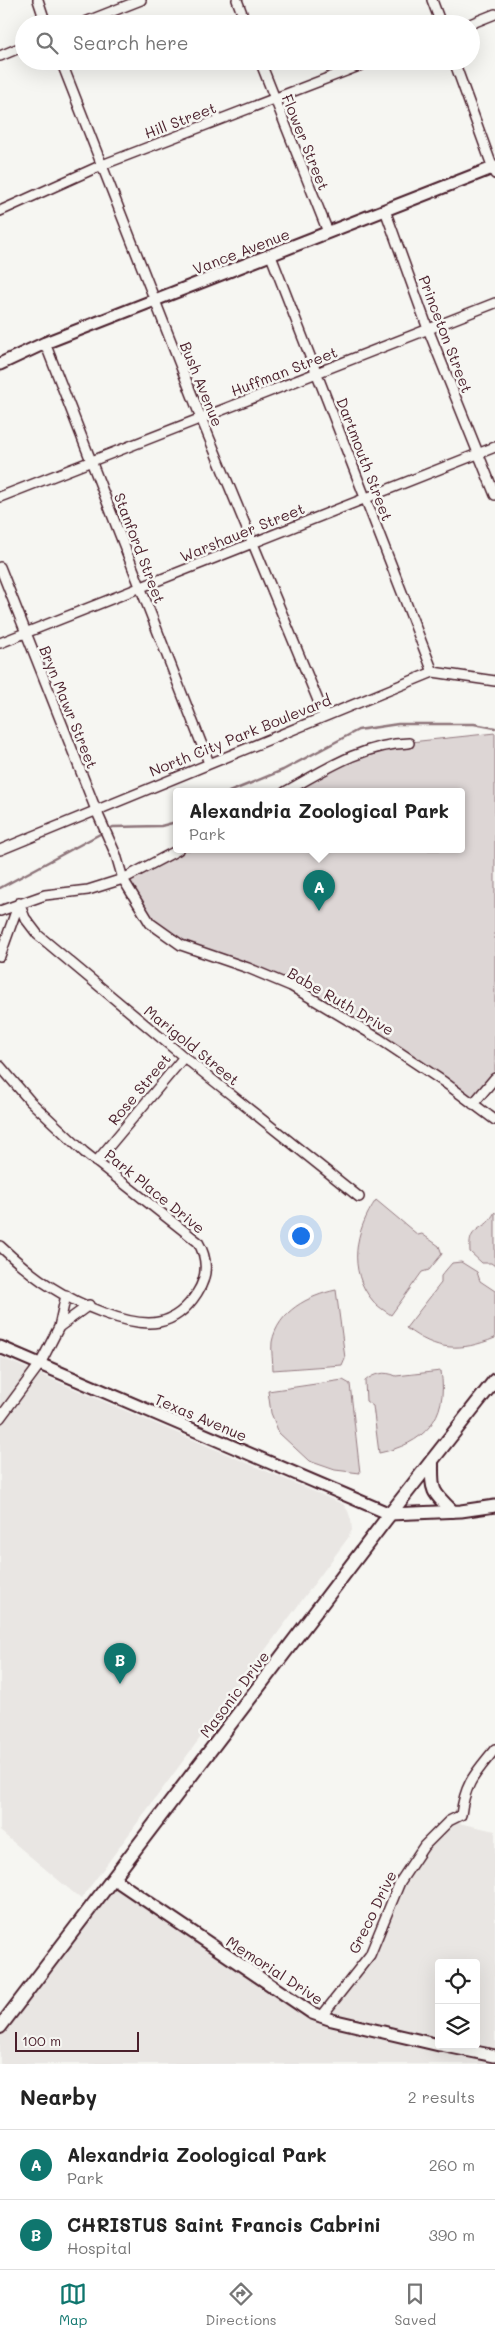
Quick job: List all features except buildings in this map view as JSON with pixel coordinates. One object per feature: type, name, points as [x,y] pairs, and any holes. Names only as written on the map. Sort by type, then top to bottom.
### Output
[{"type":"main road","name":"Masonic Drive","points":[[0,2027],[390,1514],[495,1380]]},
{"type":"main road","points":[[432,1460],[432,1489],[435,1495],[452,1511]]},
{"type":"street","points":[[38,0],[43,15]]},
{"type":"street","points":[[103,15],[141,0]]},
{"type":"street","points":[[237,0],[243,15]]},
{"type":"street","points":[[432,0],[438,15]]},
{"type":"street","points":[[480,20],[495,14]]},
{"type":"street","points":[[0,56],[15,50]]},
{"type":"street","name":"Bush Avenue","points":[[65,70],[201,418],[324,716]]},
{"type":"street","name":"Flower Street","points":[[263,70],[328,232]]},
{"type":"street","name":"Hill Street","points":[[0,210],[102,166],[348,70]]},
{"type":"street","points":[[457,70],[494,170]]},
{"type":"street","name":"Vance Avenue","points":[[0,364],[45,343],[154,300],[385,210],[494,170]]},
{"type":"street","name":"Princeton Street","points":[[385,210],[428,329],[495,495]]},
{"type":"street","name":"Dartmouth Street","points":[[271,256],[433,672]]},
{"type":"street","name":"Huffman Street","points":[[0,497],[495,303]]},
{"type":"street","name":"Stanford Street","points":[[45,343],[209,763]]},
{"type":"street","name":"Warshauer Street","points":[[0,643],[495,447]]},
{"type":"street","name":"Bryn Mawr Street","points":[[0,567],[100,820],[116,855]]},
{"type":"street","points":[[433,672],[495,681]]},
{"type":"street","name":"North City Park Boulevard","points":[[0,850],[433,672]]},
{"type":"street","points":[[292,788],[360,752],[392,744],[409,743]]},
{"type":"street","points":[[0,911],[45,895],[97,888],[123,879],[173,853]]},
{"type":"street","name":"Babe Ruth Drive","points":[[116,855],[123,879],[150,923],[168,937],[196,952],[248,968],[291,986],[378,1038],[495,1120]]},
{"type":"street","points":[[0,956],[19,903]]},
{"type":"street","name":"Marigold Street","points":[[19,903],[25,918],[38,935],[184,1057],[359,1197]]},
{"type":"street","name":"Rose Street","points":[[96,1162],[184,1057]]},
{"type":"street","name":"Park Place Drive","points":[[0,1066],[50,1121],[96,1162],[198,1242],[205,1253],[207,1265],[200,1289],[183,1310],[172,1318],[158,1323],[141,1322],[108,1314],[66,1295],[36,1277],[0,1246]]},
{"type":"street","points":[[473,1104],[495,1078]]},
{"type":"street","points":[[0,1418],[40,1364],[59,1326],[66,1295]]},
{"type":"street","points":[[59,1326],[88,1306]]},
{"type":"street","name":"Texas Avenue","points":[[0,1347],[390,1514]]},
{"type":"street","points":[[390,1514],[452,1511],[495,1506]]},
{"type":"street","name":"Greco Drive","points":[[322,2017],[370,1955],[400,1882],[424,1846],[450,1821],[461,1815],[463,1796],[467,1784],[495,1749]]},
{"type":"street","name":"Memorial Drive","points":[[114,1879],[297,2005],[322,2017],[435,2044]]},
{"type":"street","name":"Memorial Drive","points":[[460,2049],[495,2056]]},
{"type":"shaded area","points":[[495,733],[495,1077],[473,1103],[292,985],[198,951],[150,922],[125,874],[173,851],[173,853],[465,853],[465,788],[293,788],[322,772],[392,744]]},
{"type":"shaded area","points":[[376,1200],[418,1235],[422,1234],[439,1246],[442,1254],[429,1270],[422,1272],[391,1315],[375,1303],[365,1289],[357,1264],[359,1237],[363,1224]]},
{"type":"shaded area","points":[[495,1212],[495,1266],[491,1263],[482,1263],[470,1252],[470,1246],[472,1235],[487,1223]]},
{"type":"shaded area","points":[[461,1262],[477,1272],[480,1281],[495,1291],[495,1338],[471,1346],[449,1347],[417,1336],[406,1328],[441,1283],[441,1276],[452,1263]]},
{"type":"shaded area","points":[[336,1290],[345,1358],[342,1365],[273,1370],[272,1342],[275,1331],[281,1322],[305,1301]]},
{"type":"shaded area","points":[[0,1357],[343,1504],[351,1520],[352,1530],[348,1538],[81,1899],[0,1831]]},
{"type":"shaded area","points":[[441,1371],[441,1403],[429,1427],[420,1436],[408,1443],[379,1453],[373,1406],[366,1401],[365,1381],[372,1376],[380,1374],[396,1376]]},
{"type":"shaded area","points":[[343,1380],[350,1384],[360,1473],[335,1470],[309,1461],[279,1433],[271,1413],[268,1391]]},
{"type":"shaded area","points":[[449,1821],[495,1831],[495,2064],[0,2064],[0,2027],[114,1879],[321,2017],[369,1955],[400,1882]]},
{"type":"waterway","points":[[239,788],[283,770],[358,730],[398,724],[474,724],[495,728]]},
{"type":"waterway","points":[[0,888],[113,827],[161,826],[173,823]]},
{"type":"place","name":"Alexandria Zoological Park","points":[[319,911]]},
{"type":"place","name":"CHRISTUS Saint Francis Cabrini","points":[[120,1684]]}]
